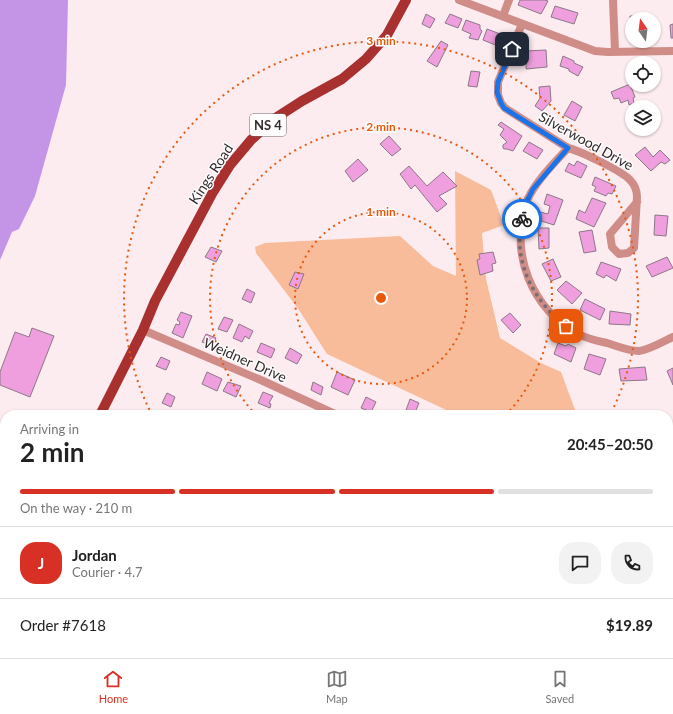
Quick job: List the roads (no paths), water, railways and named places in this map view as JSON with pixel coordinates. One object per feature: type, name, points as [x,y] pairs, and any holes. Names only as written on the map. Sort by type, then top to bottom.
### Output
[{"type":"main road","name":"Kings Road","points":[[103,410],[143,330],[155,301],[213,192],[230,165],[251,140],[274,119],[302,101],[342,79],[366,59],[387,35],[406,0]]},
{"type":"street","points":[[459,0],[595,51],[673,51]]},
{"type":"street","points":[[503,16],[510,0]]},
{"type":"street","points":[[613,0],[615,51]]},
{"type":"street","name":"Silverwood Drive","points":[[522,24],[498,82],[497,92],[504,108],[568,148],[576,150],[628,178],[633,183],[636,189],[637,221],[634,248],[628,253],[619,254],[612,247],[610,234],[636,202]]},
{"type":"street","points":[[568,148],[533,189],[525,205],[521,225],[521,248],[525,270],[532,287],[548,311],[563,324],[579,334],[637,351],[645,350],[673,337]]},
{"type":"street","name":"Weidner Drive","points":[[143,330],[263,381],[326,410]]}]
